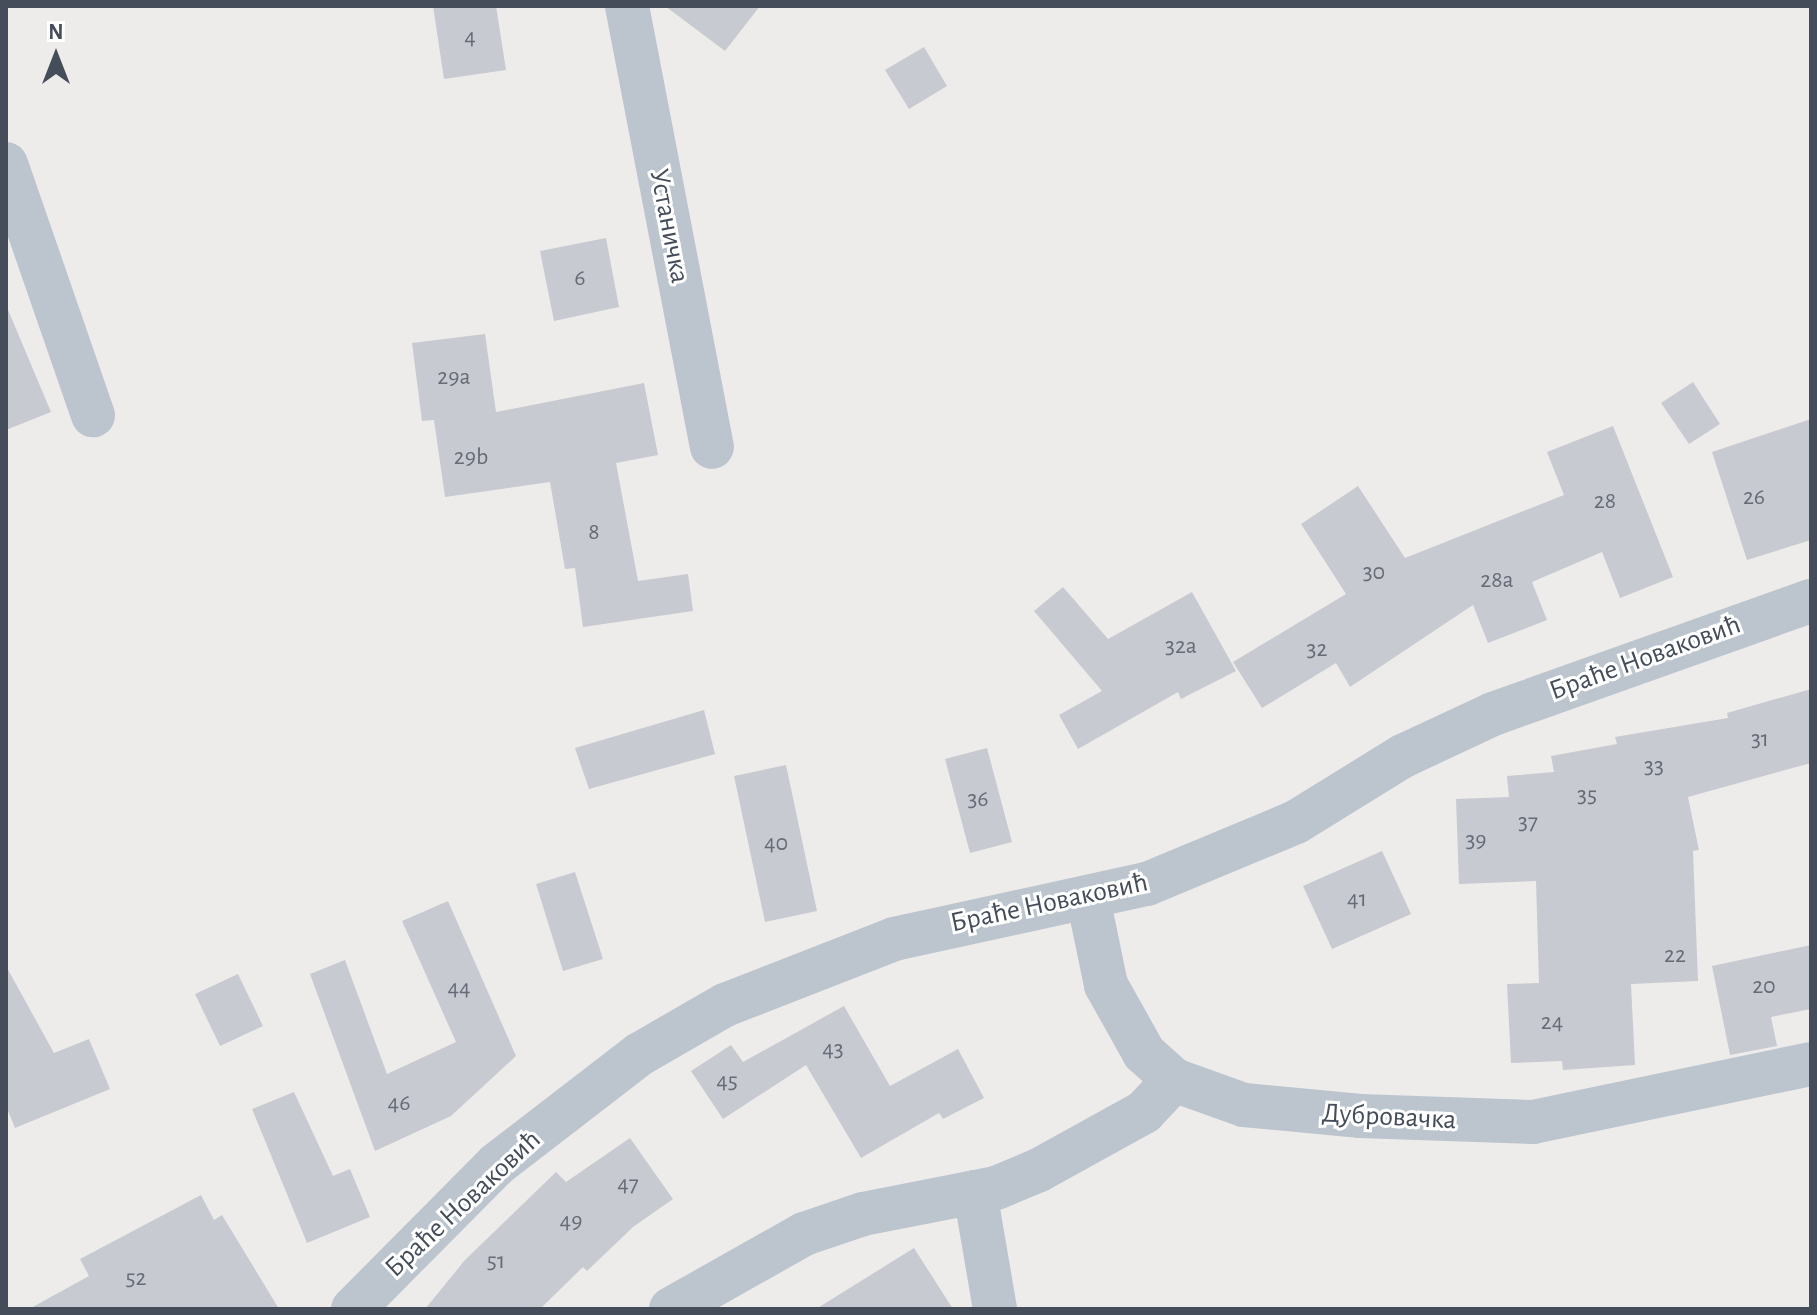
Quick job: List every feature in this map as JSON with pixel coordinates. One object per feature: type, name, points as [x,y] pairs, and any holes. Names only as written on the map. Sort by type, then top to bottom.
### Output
[{"type":"street","name":"Устаничка","points":[[627,6],[712,447]]},
{"type":"street","points":[[6,164],[93,415]]},
{"type":"street","name":"Браће Новаковић","points":[[353,1309],[497,1164],[595,1086],[725,1005],[894,939],[1031,906],[1088,898],[1147,884],[1296,822],[1403,756],[1493,714],[1811,601]]},
{"type":"street","name":"Дубровачка","points":[[1088,898],[1106,985],[1121,1017],[1144,1053],[1174,1080],[1244,1105],[1360,1116],[1533,1122],[1811,1064]]},
{"type":"street","points":[[671,1309],[804,1234],[863,1214],[975,1192],[1039,1170],[1144,1112],[1174,1080]]},
{"type":"street","points":[[975,1192],[995,1309]]},
{"type":"building","points":[[433,6],[496,6],[506,70],[444,79]]},
{"type":"building","points":[[665,6],[760,6],[725,51]]},
{"type":"building","points":[[924,47],[947,86],[909,109],[885,70]]},
{"type":"building","points":[[606,238],[619,307],[554,321],[540,251]]},
{"type":"building","points":[[6,305],[51,412],[6,430]]},
{"type":"building","points":[[485,334],[496,412],[644,383],[658,455],[616,463],[638,581],[688,574],[693,611],[583,627],[575,568],[565,569],[550,482],[445,497],[434,420],[422,421],[412,343]]},
{"type":"building","points":[[1693,382],[1720,424],[1689,444],[1661,403]]},
{"type":"building","points":[[1811,419],[1811,540],[1747,560],[1712,452]]},
{"type":"building","points":[[1613,426],[1673,577],[1620,598],[1602,552],[1532,582],[1547,620],[1488,643],[1473,605],[1350,687],[1336,663],[1262,708],[1233,662],[1346,594],[1301,524],[1358,486],[1405,558],[1564,495],[1547,452]]},
{"type":"building","points":[[1063,587],[1108,639],[1192,592],[1236,671],[1181,699],[1178,692],[1078,749],[1059,715],[1102,691],[1034,611]]},
{"type":"building","points":[[1811,689],[1811,763],[1688,797],[1699,850],[1693,851],[1698,981],[1631,984],[1635,1065],[1563,1070],[1562,1061],[1511,1063],[1507,984],[1539,983],[1536,881],[1459,884],[1456,799],[1509,797],[1507,776],[1554,772],[1551,756],[1617,744],[1615,737],[1728,718],[1727,713]]},
{"type":"building","points":[[704,710],[715,754],[589,789],[575,748]]},
{"type":"building","points":[[987,748],[1012,842],[970,853],[945,759]]},
{"type":"building","points":[[786,765],[817,911],[765,922],[734,776]]},
{"type":"building","points":[[1382,851],[1411,914],[1332,949],[1303,886]]},
{"type":"building","points":[[575,872],[603,959],[563,971],[536,884]]},
{"type":"building","points":[[448,901],[516,1056],[451,1116],[375,1151],[310,974],[345,960],[387,1074],[456,1042],[402,921]]},
{"type":"building","points":[[1811,945],[1811,1009],[1771,1017],[1777,1046],[1730,1055],[1712,966]]},
{"type":"building","points":[[6,966],[54,1053],[89,1039],[110,1089],[15,1128],[6,1106]]},
{"type":"building","points":[[238,974],[263,1026],[220,1046],[195,994]]},
{"type":"building","points":[[844,1006],[890,1086],[958,1049],[984,1098],[943,1119],[939,1113],[861,1158],[806,1065],[723,1119],[691,1071],[731,1045],[743,1062]]},
{"type":"building","points":[[294,1092],[333,1176],[350,1169],[370,1217],[307,1243],[252,1109]]},
{"type":"building","points":[[630,1138],[673,1199],[633,1227],[587,1271],[583,1267],[540,1309],[425,1309],[465,1260],[556,1172],[566,1182]]},
{"type":"building","points":[[201,1195],[214,1220],[222,1215],[279,1309],[29,1309],[89,1276],[80,1259]]},
{"type":"building","points":[[914,1248],[953,1309],[816,1309]]}]
